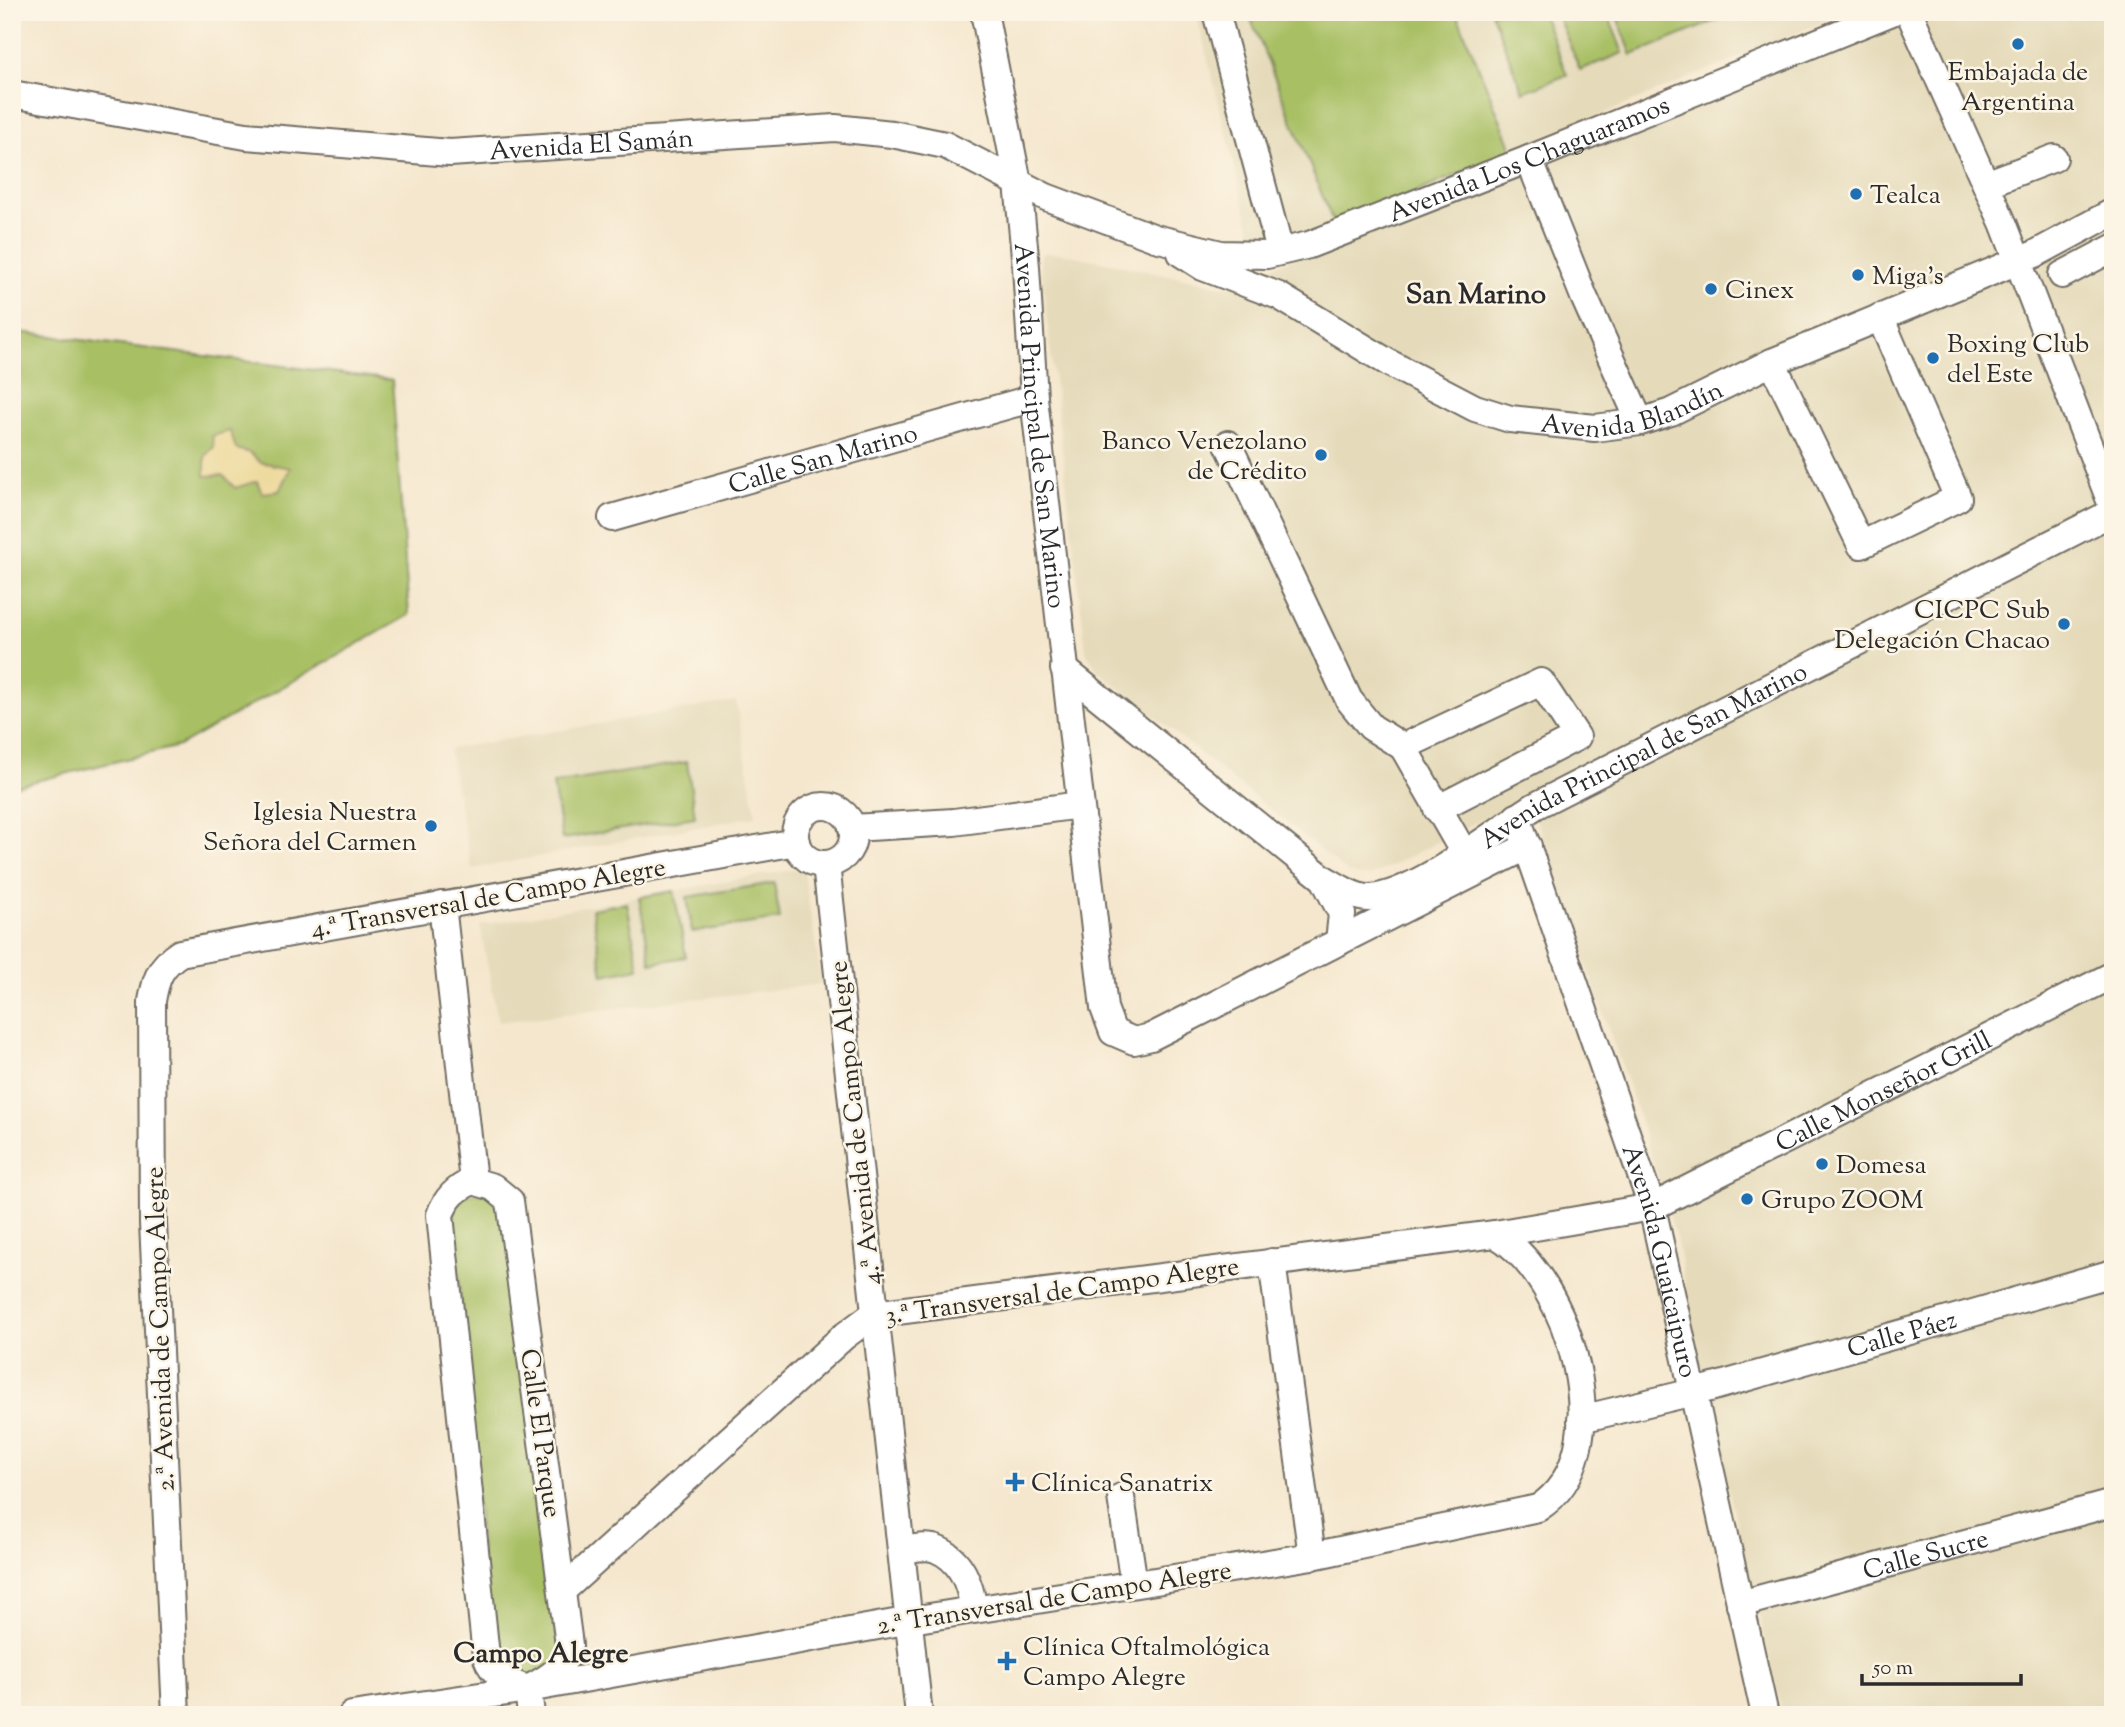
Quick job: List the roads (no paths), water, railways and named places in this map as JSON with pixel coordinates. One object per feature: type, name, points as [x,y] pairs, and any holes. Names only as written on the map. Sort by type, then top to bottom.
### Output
[{"type":"street","name":"Avenida Principal de San Marino","points":[[984,12],[1018,183],[1034,398],[1063,669],[1108,1025],[1121,1038],[1135,1041],[1151,1037],[1528,846]]},
{"type":"street","points":[[1216,12],[1272,246],[1271,282],[1279,296]]},
{"type":"street","name":"Avenida Los Chaguaramos","points":[[1155,238],[1221,254],[1272,246],[1308,245],[1892,12]]},
{"type":"street","points":[[1909,12],[2018,261],[2113,510]]},
{"type":"street","name":"Avenida El Samán","points":[[12,94],[246,136],[450,153],[835,128],[892,134],[945,145],[1046,197],[1155,238]]},
{"type":"street","points":[[1986,184],[2054,158]]},
{"type":"street","points":[[1529,159],[1584,297],[1640,422]]},
{"type":"street","name":"Avenida Blandín","points":[[1155,238],[1203,267],[1279,296],[1389,363],[1475,408],[1510,419],[1595,428],[1640,422],[1671,412],[1772,362],[2018,261],[2113,212]]},
{"type":"street","points":[[2063,275],[2113,248]]},
{"type":"street","points":[[1772,362],[1861,545],[1958,498],[1880,317]]},
{"type":"street","name":"Calle San Marino","points":[[612,519],[1034,398]]},
{"type":"street","points":[[1228,444],[1349,700],[1371,727],[1403,747],[1464,853]]},
{"type":"street","name":"Avenida Principal de San Marino","points":[[1063,669],[1325,879],[1357,896],[1378,897],[1411,884],[1464,853],[1517,817],[2113,510]]},
{"type":"street","points":[[1403,747],[1541,682],[1577,737],[1437,809]]},
{"type":"street","points":[[852,828],[954,822],[1080,805]]},
{"type":"street","points":[[826,806],[843,813],[852,828],[848,852],[826,864],[804,856],[796,842],[795,833],[801,817],[817,807],[826,806]]},
{"type":"street","name":"Avenida Guaicaipuro","points":[[1517,817],[1652,1207],[1765,1715]]},
{"type":"street","name":"4.ª Transversal de Campo Alegre","points":[[180,953],[796,842]]},
{"type":"street","name":"4.ª Avenida de Campo Alegre","points":[[826,864],[874,1314],[911,1620],[919,1715]]},
{"type":"street","name":"Avenida Principal de San Marino","points":[[1325,879],[1342,914],[1339,942]]},
{"type":"street","points":[[442,905],[473,1181],[461,1186],[452,1195],[440,1215],[486,1656],[490,1668],[512,1684],[528,1689],[531,1715]]},
{"type":"street","name":"2.ª Avenida de Campo Alegre","points":[[180,953],[166,962],[156,977],[152,1001],[153,1223],[180,1708]]},
{"type":"street","name":"Calle Monseñor Grill","points":[[1652,1207],[2113,975]]},
{"type":"street","name":"Calle El Parque","points":[[473,1181],[484,1182],[503,1192],[510,1201],[563,1590],[569,1646],[566,1661],[558,1672],[528,1689]]},
{"type":"street","name":"3.ª Transversal de Campo Alegre","points":[[563,1590],[842,1337],[874,1314],[1495,1234],[1652,1207]]},
{"type":"street","points":[[1495,1234],[1514,1245],[1535,1268],[1556,1303],[1576,1371],[1581,1419],[1692,1392]]},
{"type":"street","points":[[1272,1262],[1312,1556]]},
{"type":"street","name":"Calle Páez","points":[[1692,1392],[2113,1273]]},
{"type":"street","name":"2.ª Transversal de Campo Alegre","points":[[352,1715],[528,1689],[974,1609],[1312,1556],[1538,1508],[1555,1497],[1566,1482],[1577,1448],[1581,1419]]},
{"type":"street","points":[[1122,1497],[1134,1584]]},
{"type":"street","name":"Calle Sucre","points":[[1740,1604],[2112,1506]]},
{"type":"street","points":[[902,1550],[935,1548],[952,1560],[970,1583],[974,1609]]},
{"type":"place","name":"Embajada de Argentina","points":[[2018,44]]},
{"type":"place","name":"Tealca","points":[[1856,194]]},
{"type":"place","name":"Miga's","points":[[1858,275]]},
{"type":"place","name":"Cinex","points":[[1711,289]]},
{"type":"place","name":"Boxing Club del Este","points":[[1933,358]]},
{"type":"place","name":"Banco Venezolano de Crédito","points":[[1321,455]]},
{"type":"place","name":"CICPC Sub Delegación Chacao","points":[[2064,624]]},
{"type":"place","name":"Iglesia Nuestra Señora del Carmen","points":[[431,826]]},
{"type":"place","name":"Domesa","points":[[1822,1164]]},
{"type":"place","name":"Grupo ZOOM","points":[[1747,1199]]},
{"type":"place","name":"Clínica Sanatrix","points":[[1015,1482]]},
{"type":"place","name":"Clínica Oftalmológica Campo Alegre","points":[[1007,1661]]},
{"type":"district","name":"San Marino","points":[[1476,293]]},
{"type":"district","name":"Campo Alegre","points":[[541,1652]]}]
